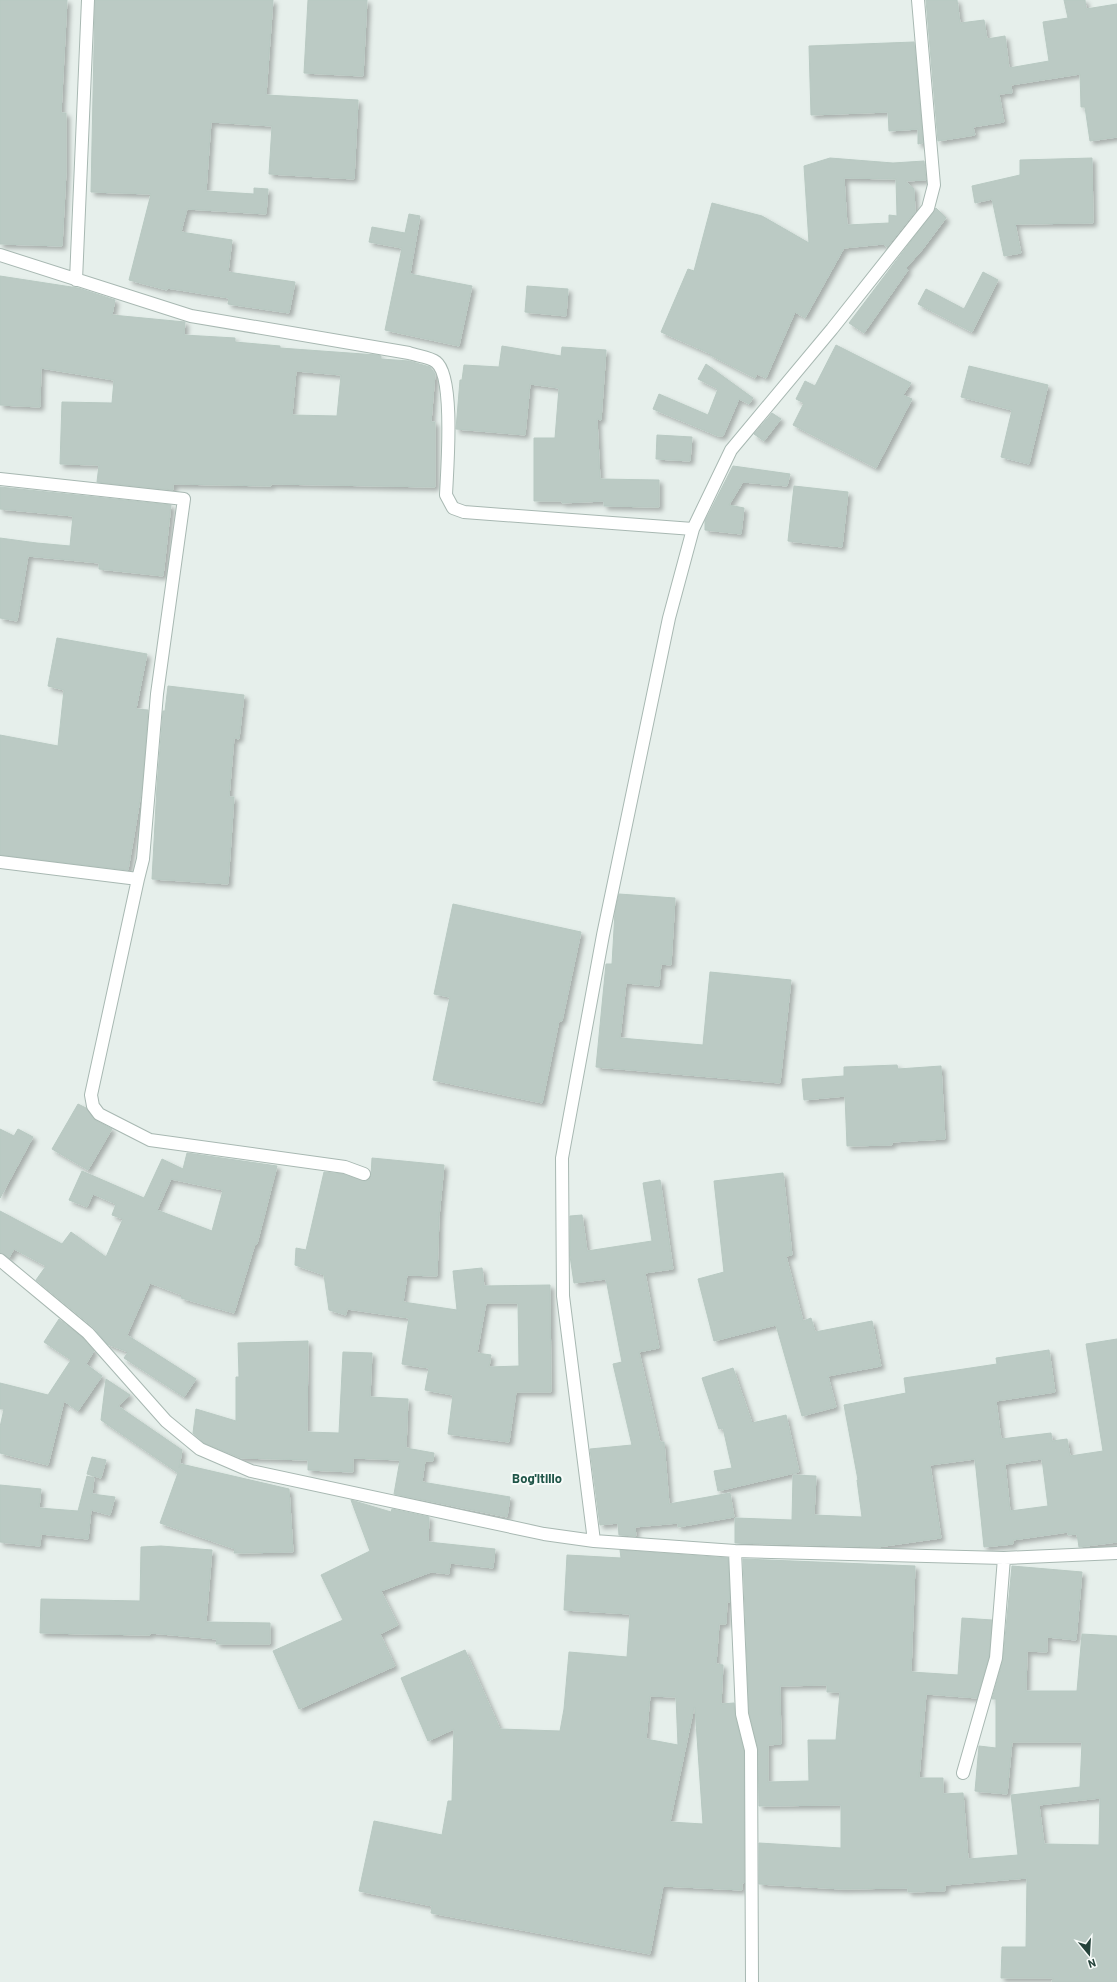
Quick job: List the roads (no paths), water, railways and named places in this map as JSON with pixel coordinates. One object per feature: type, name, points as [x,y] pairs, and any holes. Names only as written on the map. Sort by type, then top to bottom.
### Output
[{"type":"street","points":[[76,280],[88,0]]},
{"type":"street","points":[[594,1541],[563,1296],[562,1158],[604,928],[669,618],[693,529],[731,450],[832,329],[928,208],[934,185],[918,0]]},
{"type":"street","points":[[0,256],[191,316],[409,353],[436,362],[445,376],[448,399],[446,495],[453,508],[464,512],[693,529]]},
{"type":"street","points":[[0,479],[184,499],[157,694],[143,859],[91,1095],[93,1106],[99,1114],[150,1140],[345,1167],[364,1174]]},
{"type":"street","points":[[0,862],[138,879]]},
{"type":"street","points":[[0,1260],[88,1333],[166,1421],[200,1449],[251,1471],[544,1534],[594,1541],[735,1550],[1004,1558],[1117,1553]]},
{"type":"street","points":[[735,1550],[742,1714],[751,1750],[752,1982]]},
{"type":"street","points":[[963,1773],[996,1658],[1004,1558]]},
{"type":"district","name":"Bog'itillo","points":[[537,1478]]}]
